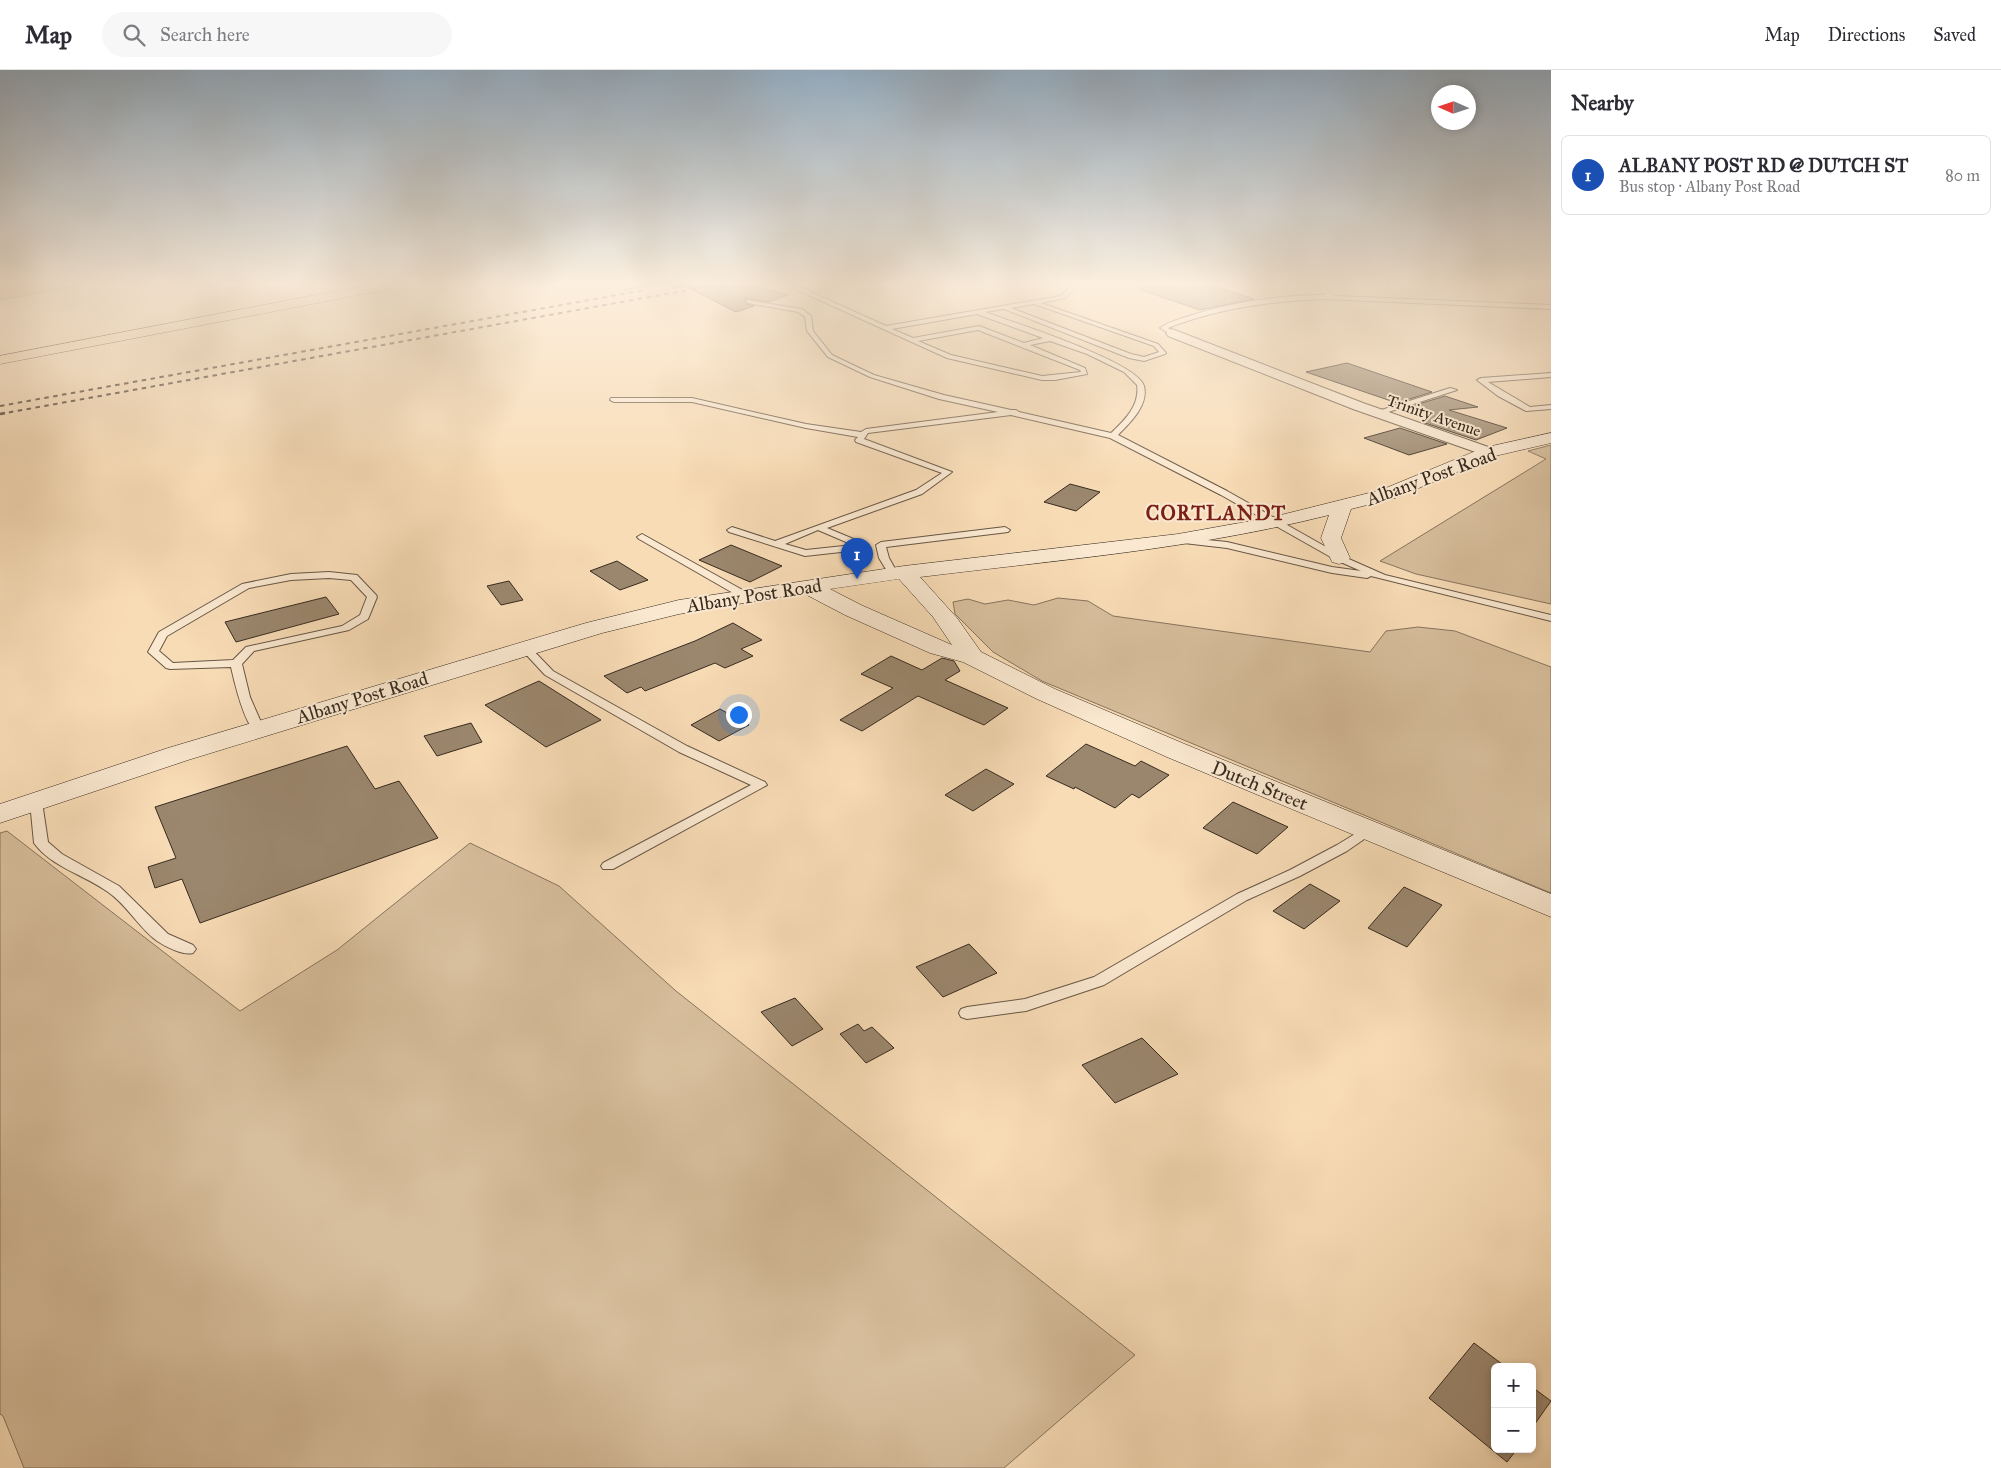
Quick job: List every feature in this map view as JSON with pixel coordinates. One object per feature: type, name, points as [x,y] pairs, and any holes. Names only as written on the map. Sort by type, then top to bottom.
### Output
[{"type":"highway","points":[[0,360],[51,350]]},
{"type":"main road","name":"Albany Post Road","points":[[0,814],[258,729],[525,648],[680,607],[744,595],[899,573],[1178,540],[1273,522],[1388,494],[1489,452],[1551,438]]},
{"type":"main road","points":[[1339,558],[1331,538],[1342,506]]},
{"type":"main road","points":[[899,573],[922,590],[960,638],[972,657]]},
{"type":"main road","name":"Dutch Street","points":[[806,586],[853,610],[938,648],[972,657],[1046,694],[1551,906]]},
{"type":"street","name":"Trinity Avenue","points":[[1218,350],[1376,413],[1489,452]]},
{"type":"lane","points":[[825,350],[830,356],[872,376],[942,397],[1016,412],[1113,436],[1224,493],[1339,558],[1382,577]]},
{"type":"lane","points":[[934,350],[950,357],[1042,378],[1055,378],[1085,373],[1083,369],[1036,350]]},
{"type":"lane","points":[[1079,350],[1126,371],[1140,384],[1142,398],[1129,420],[1113,436]]},
{"type":"lane","points":[[1115,350],[1144,359],[1163,353],[1161,350]]},
{"type":"lane","points":[[1551,375],[1481,380],[1528,409],[1551,407]]},
{"type":"lane","points":[[1376,413],[1453,390]]},
{"type":"lane","points":[[614,400],[692,400],[806,426],[863,435]]},
{"type":"lane","points":[[776,544],[818,527],[919,492],[948,472],[859,440],[866,431],[1016,412]]},
{"type":"lane","points":[[818,527],[865,547]]},
{"type":"lane","points":[[732,530],[805,553],[1005,530]]},
{"type":"lane","points":[[642,537],[744,595]]},
{"type":"lane","points":[[1178,540],[1227,545],[1332,570],[1382,577],[1551,618]]},
{"type":"lane","points":[[881,545],[884,558],[899,573]]},
{"type":"lane","points":[[328,575],[354,577],[372,596],[364,617],[345,628],[250,650],[236,663],[170,666],[153,652],[163,634],[246,586],[291,577],[328,575]]},
{"type":"lane","points":[[525,648],[549,673],[683,749],[761,785],[608,866]]},
{"type":"lane","points":[[236,663],[244,697],[258,729]]},
{"type":"lane","points":[[36,802],[41,843],[57,857],[114,889],[163,938],[188,949]]},
{"type":"lane","points":[[967,1013],[1026,1005],[1099,982],[1242,897],[1295,873],[1342,848],[1368,830]]},
{"type":"shaded area","points":[[1551,445],[1551,604],[1416,574],[1380,561],[1546,459],[1528,451]]},
{"type":"shaded area","points":[[1058,598],[1088,601],[1113,616],[1370,652],[1386,631],[1418,627],[1455,631],[1551,667],[1551,893],[1042,681],[993,652],[955,614],[953,602],[968,599],[985,604],[1008,600],[1034,605]]},
{"type":"shaded area","points":[[7,831],[240,1011],[337,950],[470,843],[559,886],[676,991],[1135,1355],[1004,1468],[24,1468],[3,1416],[0,1414],[0,833]]},
{"type":"building","points":[[1347,363],[1432,392],[1397,403],[1306,372]]},
{"type":"building","points":[[1445,396],[1478,407],[1449,410],[1507,428],[1476,440],[1422,422],[1425,421],[1428,412],[1409,407]]},
{"type":"building","points":[[1400,428],[1447,444],[1409,455],[1364,438]]},
{"type":"building","points":[[1070,484],[1100,492],[1076,511],[1044,502]]},
{"type":"building","points":[[731,545],[782,566],[750,582],[699,560]]},
{"type":"building","points":[[617,561],[648,580],[620,590],[590,571]]},
{"type":"building","points":[[509,581],[523,600],[501,605],[487,586]]},
{"type":"building","points":[[326,597],[339,614],[236,642],[225,622]]},
{"type":"building","points":[[733,623],[762,640],[741,649],[753,656],[725,668],[715,663],[645,691],[641,687],[627,693],[604,676],[695,641]]},
{"type":"building","points":[[891,656],[922,670],[942,658],[954,661],[960,671],[945,680],[1008,708],[984,725],[918,696],[862,731],[840,720],[893,688],[861,674]]},
{"type":"building","points":[[539,681],[601,720],[546,747],[485,705]]},
{"type":"building","points":[[720,709],[749,725],[719,741],[691,725]]},
{"type":"building","points":[[471,723],[482,742],[437,756],[424,736]]},
{"type":"building","points":[[1086,744],[1135,766],[1141,761],[1169,775],[1139,798],[1132,794],[1115,808],[1075,787],[1074,789],[1046,776]]},
{"type":"building","points":[[347,746],[375,789],[399,781],[438,838],[200,923],[182,879],[155,888],[148,867],[176,858],[155,807]]},
{"type":"building","points":[[986,769],[1014,784],[973,811],[945,795]]},
{"type":"building","points":[[1233,802],[1288,827],[1257,854],[1203,828]]},
{"type":"building","points":[[1310,884],[1340,901],[1304,929],[1273,911]]},
{"type":"building","points":[[1404,887],[1442,905],[1407,947],[1368,928]]},
{"type":"building","points":[[969,944],[997,973],[943,997],[916,967]]},
{"type":"building","points":[[795,998],[823,1029],[792,1046],[761,1012]]},
{"type":"building","points":[[858,1024],[864,1031],[872,1027],[894,1048],[866,1063],[840,1034]]},
{"type":"building","points":[[1142,1038],[1178,1074],[1115,1103],[1082,1065]]},
{"type":"building","points":[[1474,1343],[1501,1363],[1491,1363],[1491,1449],[1429,1398]]},
{"type":"building","points":[[1536,1390],[1551,1401],[1536,1422]]},
{"type":"building","points":[[1496,1453],[1514,1453],[1507,1462]]},
{"type":"railway","points":[[0,406],[310,350]]},
{"type":"railway","points":[[5,413],[0,414],[354,350]]},
{"type":"place","name":"ALBANY POST RD @ DUTCH ST","points":[[857,579]]},
{"type":"district","name":"CORTLANDT","points":[[1216,513]]}]
